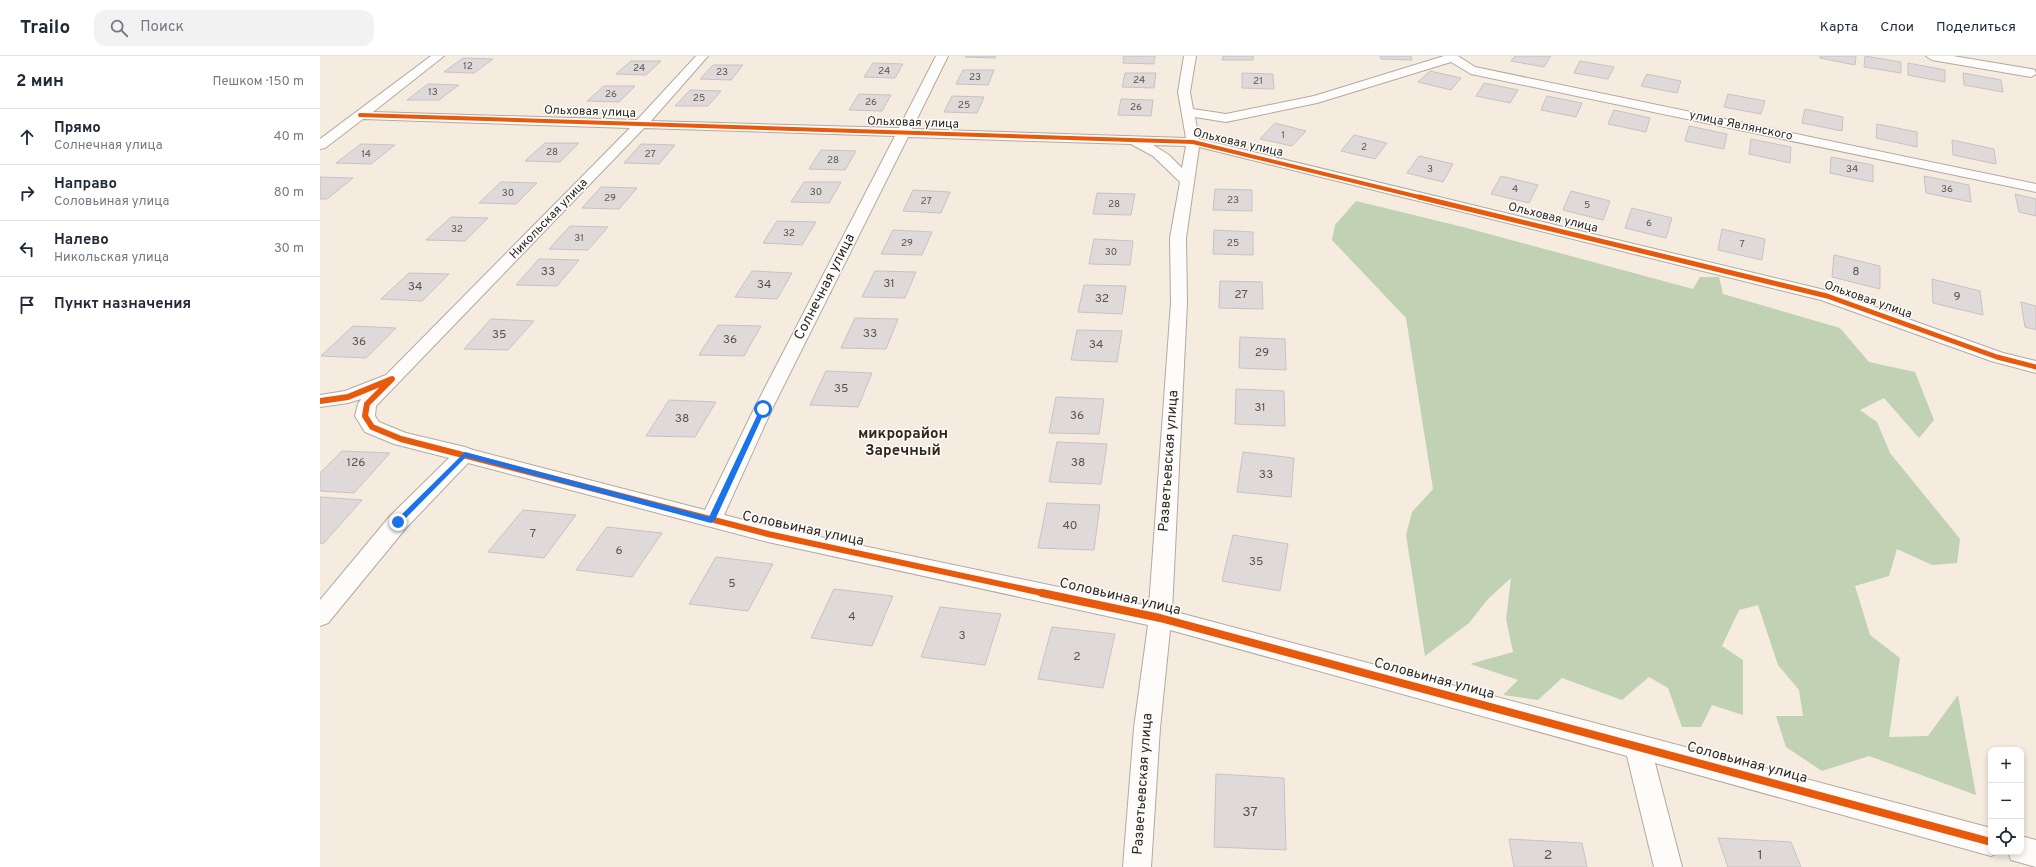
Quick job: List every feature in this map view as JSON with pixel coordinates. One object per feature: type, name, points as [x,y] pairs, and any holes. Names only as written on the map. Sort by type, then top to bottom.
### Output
[{"type":"street","points":[[320,145],[438,56]]},
{"type":"street","name":"Никольская улица","points":[[392,379],[641,124],[702,56]]},
{"type":"street","name":"Солнечная улица","points":[[711,520],[763,409],[942,56]]},
{"type":"street","name":"Разветьевская улица","points":[[1137,867],[1147,728],[1160,618],[1179,303],[1178,238],[1193,142],[1184,92],[1190,56]]},
{"type":"street","points":[[1932,56],[2034,78]]},
{"type":"street","points":[[1188,112],[1226,118],[1317,99],[1450,57]]},
{"type":"street","name":"улица Являнского","points":[[1450,57],[1471,70],[2036,188]]},
{"type":"street","points":[[2026,62],[2034,78]]},
{"type":"street","name":"Ольховая улица","points":[[360,115],[1193,142],[1827,296],[1997,357],[2036,367]]},
{"type":"street","points":[[1131,141],[1145,145],[1155,151],[1186,180]]},
{"type":"street","points":[[320,401],[348,397],[392,379]]},
{"type":"street","name":"Соловьиная улица","points":[[392,379],[367,404],[365,416],[372,427],[401,439],[465,454],[711,520],[1160,618],[1988,841]]},
{"type":"street","points":[[320,616],[398,522],[465,454]]},
{"type":"street","points":[[1637,746],[1668,867]]},
{"type":"street","points":[[2024,851],[2036,854]]},
{"type":"green space","points":[[1356,201],[1463,227],[1693,289],[1700,277],[1719,277],[1723,294],[1840,328],[1869,362],[1915,372],[1934,420],[1919,438],[1884,398],[1860,410],[1877,422],[1890,453],[1960,539],[1957,563],[1932,565],[1897,549],[1889,576],[1855,586],[1870,635],[1900,658],[1889,737],[1928,736],[1958,695],[1976,795],[1869,756],[1822,771],[1786,747],[1776,716],[1803,716],[1799,690],[1778,665],[1758,605],[1739,610],[1722,646],[1743,660],[1743,715],[1712,705],[1701,727],[1682,727],[1668,688],[1649,677],[1622,700],[1562,678],[1538,700],[1503,695],[1518,680],[1470,664],[1513,652],[1506,619],[1511,578],[1488,599],[1469,623],[1425,656],[1406,535],[1412,512],[1433,489],[1406,318],[1332,240],[1335,225]]},
{"type":"building","points":[[996,56],[995,58],[965,57]]},
{"type":"building","points":[[1124,56],[1155,56],[1154,64],[1123,63]]},
{"type":"building","points":[[1223,56],[1253,56],[1253,60],[1222,60]]},
{"type":"building","points":[[1380,56],[1411,56],[1412,60],[1381,59]]},
{"type":"building","points":[[1515,56],[1551,56],[1544,67],[1511,61]]},
{"type":"building","points":[[1820,56],[1856,56],[1855,65],[1820,58]]},
{"type":"building","points":[[1865,56],[1901,62],[1901,73],[1864,67]]},
{"type":"building","points":[[463,58],[493,59],[474,73],[444,72]]},
{"type":"building","points":[[631,61],[661,61],[646,75],[616,74]]},
{"type":"building","points":[[1580,61],[1614,67],[1608,79],[1574,73]]},
{"type":"building","points":[[873,63],[903,64],[895,78],[864,77]]},
{"type":"building","points":[[1908,63],[1945,70],[1945,82],[1908,75]]},
{"type":"building","points":[[713,65],[743,65],[731,80],[700,79]]},
{"type":"building","points":[[963,70],[994,70],[988,85],[956,84]]},
{"type":"building","points":[[1430,71],[1461,78],[1451,90],[1418,82]]},
{"type":"building","points":[[1125,73],[1156,73],[1154,88],[1122,87]]},
{"type":"building","points":[[1242,73],[1273,74],[1274,89],[1242,88]]},
{"type":"building","points":[[1963,73],[2001,80],[2003,92],[1964,85]]},
{"type":"building","points":[[1647,74],[1681,81],[1677,93],[1641,86]]},
{"type":"building","points":[[1484,83],[1518,90],[1510,103],[1476,96]]},
{"type":"building","points":[[428,84],[459,85],[439,100],[407,100]]},
{"type":"building","points":[[604,86],[635,86],[619,102],[587,101]]},
{"type":"building","points":[[690,90],[721,91],[708,106],[675,106]]},
{"type":"building","points":[[859,94],[891,95],[882,111],[849,110]]},
{"type":"building","points":[[1728,94],[1765,101],[1761,114],[1724,107]]},
{"type":"building","points":[[952,96],[984,97],[977,113],[944,112]]},
{"type":"building","points":[[1547,96],[1582,103],[1576,117],[1541,110]]},
{"type":"building","points":[[1121,99],[1153,100],[1151,116],[1118,115]]},
{"type":"building","points":[[1805,109],[1843,117],[1842,131],[1802,123]]},
{"type":"building","points":[[1614,110],[1650,118],[1646,132],[1608,124]]},
{"type":"building","points":[[1275,123],[1306,131],[1292,146],[1260,139]]},
{"type":"building","points":[[1877,124],[1917,132],[1917,147],[1876,138]]},
{"type":"building","points":[[1689,126],[1727,134],[1724,149],[1685,141]]},
{"type":"building","points":[[1354,135],[1387,143],[1375,159],[1341,151]]},
{"type":"building","points":[[1751,139],[1791,147],[1790,163],[1749,154]]},
{"type":"building","points":[[1952,140],[1994,149],[1996,164],[1953,155]]},
{"type":"building","points":[[545,143],[579,143],[560,162],[525,161]]},
{"type":"building","points":[[361,144],[395,145],[371,164],[336,163]]},
{"type":"building","points":[[641,144],[675,145],[659,164],[624,163]]},
{"type":"building","points":[[821,150],[856,151],[845,170],[809,169]]},
{"type":"building","points":[[1419,156],[1453,164],[1443,182],[1407,173]]},
{"type":"building","points":[[1831,157],[1873,165],[1873,182],[1830,173]]},
{"type":"building","points":[[1501,176],[1538,185],[1529,203],[1491,194]]},
{"type":"building","points":[[1924,176],[1969,185],[1971,202],[1926,193]]},
{"type":"building","points":[[320,177],[353,178],[327,199],[320,199]]},
{"type":"building","points":[[501,182],[537,183],[516,204],[479,203]]},
{"type":"building","points":[[804,182],[841,182],[829,203],[791,202]]},
{"type":"building","points":[[601,187],[637,188],[619,209],[582,208]]},
{"type":"building","points":[[1215,189],[1252,190],[1252,211],[1213,210]]},
{"type":"building","points":[[913,190],[950,192],[941,213],[903,211]]},
{"type":"building","points":[[1571,191],[1610,201],[1603,220],[1563,210]]},
{"type":"building","points":[[1097,193],[1135,194],[1131,215],[1093,214]]},
{"type":"building","points":[[2015,194],[2036,199],[2036,216],[2019,212]]},
{"type":"building","points":[[1632,208],[1672,218],[1666,238],[1625,228]]},
{"type":"building","points":[[451,217],[488,218],[465,241],[426,240]]},
{"type":"building","points":[[777,221],[816,222],[802,245],[763,243]]},
{"type":"building","points":[[570,226],[608,227],[588,250],[549,249]]},
{"type":"building","points":[[1722,229],[1765,239],[1762,260],[1718,250]]},
{"type":"building","points":[[893,230],[932,232],[922,255],[881,254]]},
{"type":"building","points":[[1214,230],[1253,232],[1253,255],[1213,254]]},
{"type":"building","points":[[1094,239],[1133,241],[1130,265],[1089,264]]},
{"type":"building","points":[[1834,255],[1880,266],[1880,289],[1832,277]]},
{"type":"building","points":[[539,259],[579,260],[557,286],[516,285]]},
{"type":"building","points":[[752,271],[792,273],[777,299],[735,297]]},
{"type":"building","points":[[875,271],[916,272],[905,298],[862,297]]},
{"type":"building","points":[[409,273],[449,274],[422,301],[381,299]]},
{"type":"building","points":[[1932,279],[1980,291],[1983,315],[1933,303]]},
{"type":"building","points":[[1220,281],[1262,282],[1263,309],[1219,308]]},
{"type":"building","points":[[1084,285],[1126,286],[1122,314],[1078,312]]},
{"type":"building","points":[[2021,302],[2036,306],[2036,330],[2025,327]]},
{"type":"building","points":[[855,318],[898,319],[886,349],[841,348]]},
{"type":"building","points":[[491,319],[534,321],[508,350],[464,349]]},
{"type":"building","points":[[718,325],[761,326],[744,356],[699,355]]},
{"type":"building","points":[[353,326],[396,328],[366,358],[321,356]]},
{"type":"building","points":[[1077,330],[1122,331],[1117,362],[1071,360]]},
{"type":"building","points":[[1240,337],[1285,339],[1286,370],[1239,368]]},
{"type":"building","points":[[826,371],[872,373],[858,407],[810,405]]},
{"type":"building","points":[[1236,389],[1284,391],[1285,426],[1235,424]]},
{"type":"building","points":[[1056,397],[1104,399],[1099,434],[1049,433]]},
{"type":"building","points":[[669,400],[716,402],[695,437],[646,436]]},
{"type":"building","points":[[1057,442],[1107,444],[1101,484],[1049,482]]},
{"type":"building","points":[[342,451],[390,453],[354,493],[320,491],[320,473]]},
{"type":"building","points":[[1243,452],[1294,458],[1291,497],[1237,492]]},
{"type":"building","points":[[320,497],[362,500],[323,544],[320,543]]},
{"type":"building","points":[[1047,503],[1100,505],[1094,550],[1038,548]]},
{"type":"building","points":[[523,510],[576,515],[544,558],[488,552]]},
{"type":"building","points":[[607,527],[662,533],[632,577],[576,570]]},
{"type":"building","points":[[1233,535],[1288,544],[1280,591],[1222,581]]},
{"type":"building","points":[[716,557],[773,564],[748,611],[689,604]]},
{"type":"building","points":[[834,589],[893,596],[872,646],[811,638]]},
{"type":"building","points":[[940,607],[1001,614],[985,665],[921,657]]},
{"type":"building","points":[[1052,627],[1115,634],[1103,688],[1038,679]]},
{"type":"building","points":[[1216,774],[1284,778],[1286,850],[1214,847]]},
{"type":"building","points":[[1718,838],[1791,842],[1801,867],[1728,867]]},
{"type":"building","points":[[1509,839],[1582,843],[1587,867],[1514,867]]},
{"type":"cycle path","points":[[360,115],[1193,142],[1827,296],[1997,357],[2036,367]]},
{"type":"cycle path","points":[[320,401],[348,397],[392,379],[367,404],[365,416],[372,427],[401,439],[768,534],[1160,618],[1988,841]]},
{"type":"district","name":"микрорайон Заречный","points":[[903,442]]},
{"type":"route","points":[[398,522],[465,454],[711,520],[763,409]]}]
